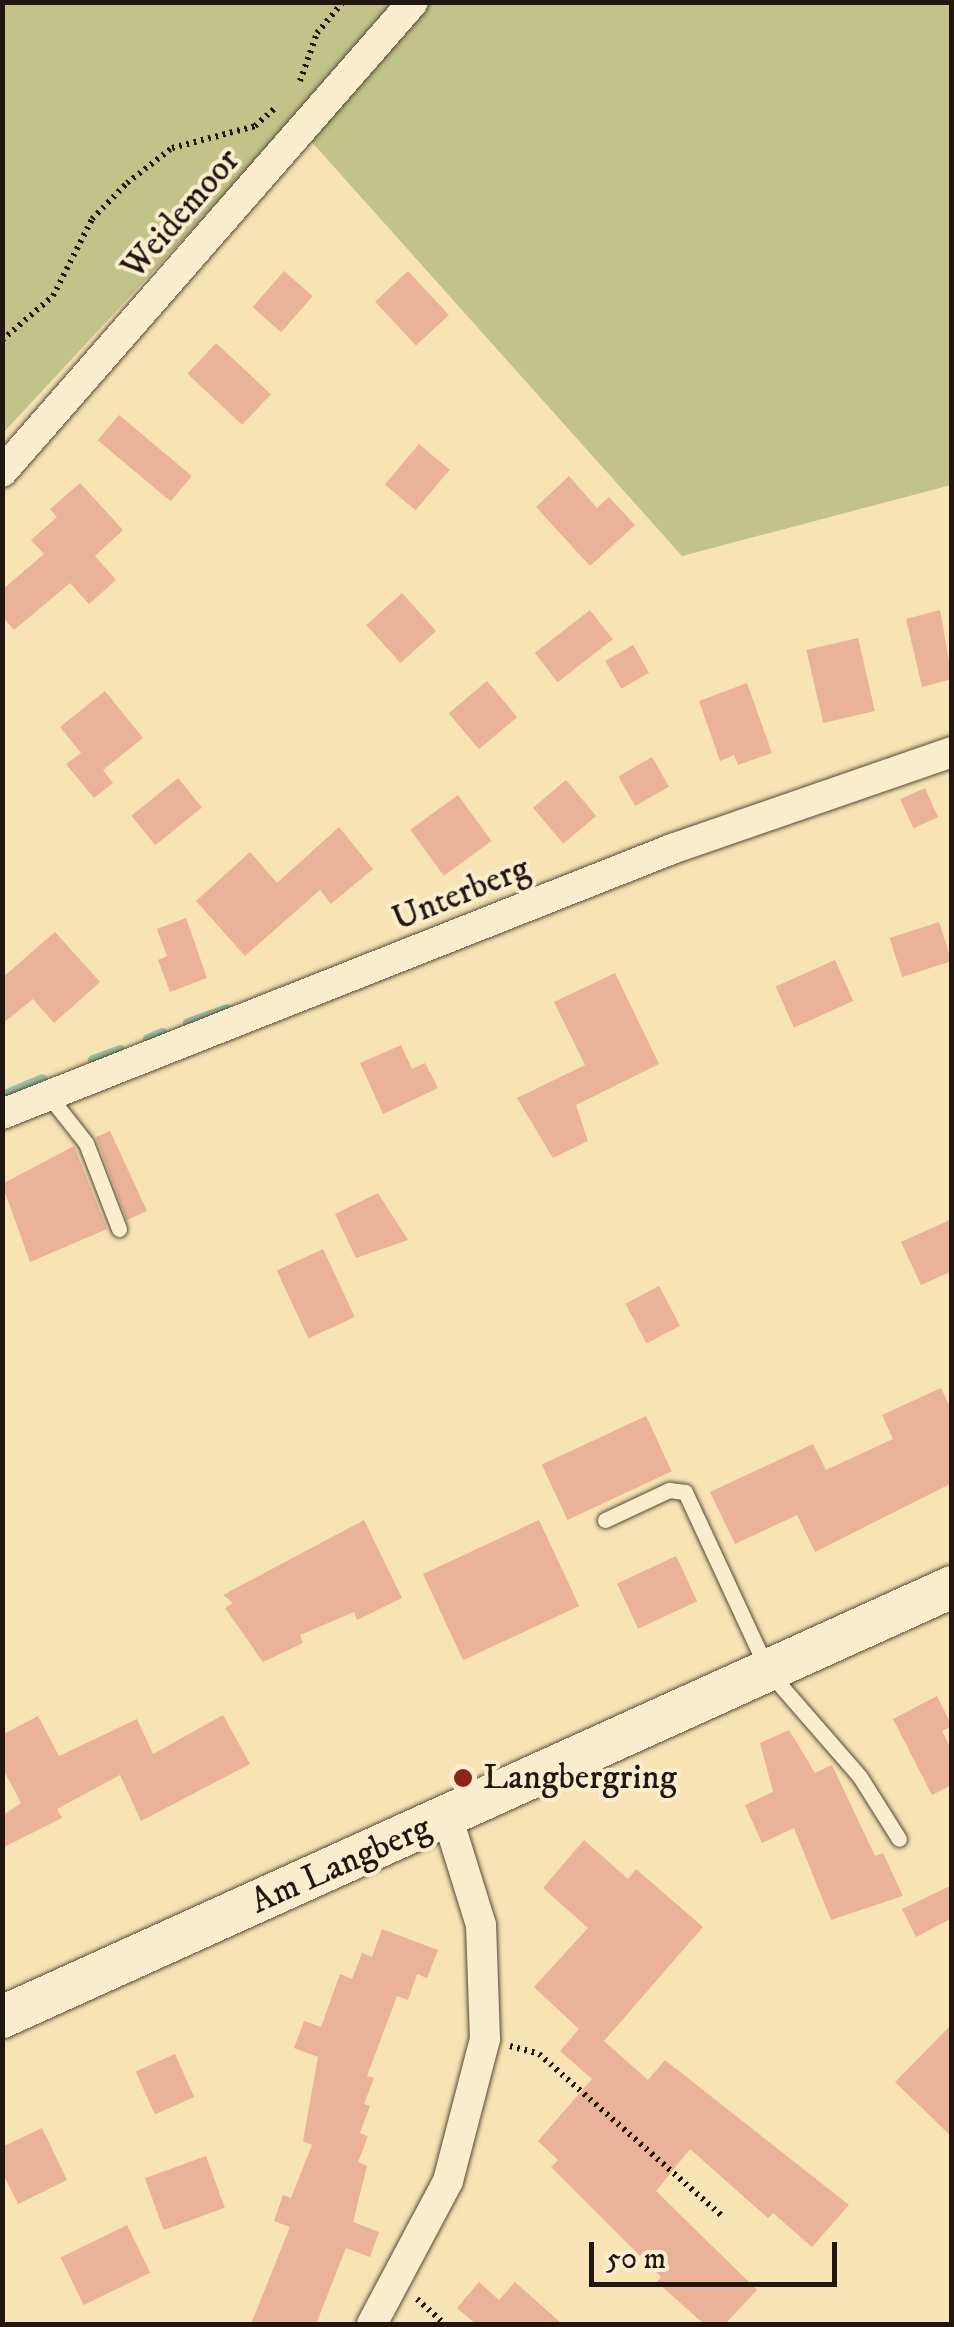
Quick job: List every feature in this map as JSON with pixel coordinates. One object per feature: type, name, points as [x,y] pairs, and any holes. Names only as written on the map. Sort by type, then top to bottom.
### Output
[{"type":"street","name":"Weidemoor","points":[[2,472],[414,2]]},
{"type":"street","name":"Unterberg","points":[[2,1114],[672,849],[952,752]]},
{"type":"street","name":"Am Langberg","points":[[2,2017],[952,1587]]},
{"type":"street","points":[[372,2324],[448,2181],[485,2039],[481,1925],[447,1816]]},
{"type":"lane","points":[[49,1096],[86,1143],[119,1229]]},
{"type":"lane","points":[[606,1520],[669,1490],[685,1492],[768,1670],[860,1777],[899,1838]]},
{"type":"path","points":[[297,90],[317,32],[343,2]]},
{"type":"path","points":[[2,340],[53,296],[92,219],[128,183],[172,148],[254,126],[282,102]]},
{"type":"path","points":[[485,2039],[539,2054],[723,2216]]},
{"type":"green space","points":[[3,3],[951,3],[951,485],[682,556],[293,121],[3,433]]},
{"type":"building","points":[[284,271],[313,296],[281,332],[253,307]]},
{"type":"building","points":[[408,271],[449,315],[416,346],[375,302]]},
{"type":"building","points":[[216,343],[271,394],[242,425],[187,374]]},
{"type":"building","points":[[119,415],[192,476],[171,501],[98,440]]},
{"type":"building","points":[[419,444],[450,470],[416,510],[385,485]]},
{"type":"building","points":[[569,476],[597,508],[609,497],[635,525],[590,566],[536,507]]},
{"type":"building","points":[[80,483],[123,530],[95,556],[116,580],[89,604],[70,583],[14,630],[2,616],[2,590],[44,554],[31,540],[57,517],[50,509]]},
{"type":"building","points":[[402,593],[436,631],[400,663],[366,625]]},
{"type":"building","points":[[590,610],[613,639],[558,682],[535,653]]},
{"type":"building","points":[[940,610],[952,679],[922,687],[906,619]]},
{"type":"building","points":[[858,638],[875,711],[823,723],[806,650]]},
{"type":"building","points":[[633,645],[649,673],[621,689],[605,661]]},
{"type":"building","points":[[487,681],[517,717],[479,749],[449,713]]},
{"type":"building","points":[[747,683],[772,753],[738,765],[734,755],[720,761],[699,701]]},
{"type":"building","points":[[105,691],[143,738],[103,770],[113,783],[94,798],[66,764],[81,753],[60,727]]},
{"type":"building","points":[[652,757],[669,786],[635,806],[618,776]]},
{"type":"building","points":[[178,778],[202,808],[155,845],[131,816]]},
{"type":"building","points":[[566,780],[596,816],[563,844],[533,808]]},
{"type":"building","points":[[925,788],[938,817],[913,828],[900,799]]},
{"type":"building","points":[[458,795],[492,841],[444,876],[410,830]]},
{"type":"building","points":[[339,827],[373,869],[331,904],[320,890],[245,956],[196,901],[250,852],[277,883]]},
{"type":"building","points":[[186,918],[207,978],[170,992],[158,960],[167,956],[157,929]]},
{"type":"building","points":[[939,922],[952,961],[902,977],[890,938]]},
{"type":"building","points":[[55,932],[100,982],[54,1023],[33,999],[2,1024],[2,978]]},
{"type":"building","points":[[835,960],[853,1001],[794,1028],[776,986]]},
{"type":"building","points":[[615,973],[659,1064],[576,1105],[588,1141],[553,1158],[517,1098],[585,1065],[554,1002]]},
{"type":"building","points":[[401,1045],[412,1069],[425,1063],[438,1088],[383,1114],[360,1063]]},
{"type":"building","points":[[110,1131],[147,1211],[127,1220],[96,1137]]},
{"type":"building","points":[[74,1146],[107,1229],[30,1262],[2,1184]]},
{"type":"building","points":[[378,1193],[408,1240],[356,1258],[335,1214]]},
{"type":"building","points":[[952,1219],[952,1271],[921,1285],[901,1242]]},
{"type":"building","points":[[323,1249],[355,1317],[308,1339],[277,1271]]},
{"type":"building","points":[[659,1286],[680,1326],[647,1344],[625,1304]]},
{"type":"building","points":[[941,1388],[952,1411],[952,1483],[815,1552],[797,1515],[735,1544],[710,1492],[813,1444],[826,1470],[893,1439],[882,1415]]},
{"type":"building","points":[[646,1416],[672,1471],[568,1520],[542,1465]]},
{"type":"building","points":[[364,1520],[402,1598],[357,1620],[354,1612],[300,1635],[303,1643],[263,1662],[225,1608],[233,1603],[223,1595]]},
{"type":"building","points":[[539,1520],[579,1606],[463,1660],[423,1574]]},
{"type":"building","points":[[676,1556],[697,1601],[638,1629],[617,1583]]},
{"type":"building","points":[[937,1696],[952,1726],[942,1731],[952,1751],[952,1785],[932,1795],[893,1719]]},
{"type":"building","points":[[223,1715],[250,1764],[141,1821],[120,1775],[57,1809],[62,1818],[2,1848],[2,1816],[21,1803],[2,1767],[2,1735],[38,1716],[59,1756],[137,1719],[153,1754]]},
{"type":"building","points":[[789,1730],[815,1773],[832,1765],[875,1856],[883,1853],[903,1896],[831,1920],[794,1828],[762,1843],[745,1805],[773,1792],[760,1743]]},
{"type":"building","points":[[584,1840],[628,1879],[636,1869],[703,1927],[604,2041],[648,2080],[665,2060],[849,2205],[812,2247],[773,2213],[768,2218],[690,2149],[656,2191],[757,2290],[725,2324],[704,2324],[657,2282],[661,2277],[551,2167],[558,2160],[538,2141],[592,2079],[560,2051],[579,2029],[534,1987],[588,1928],[543,1888]]},
{"type":"building","points":[[952,1885],[952,1918],[916,1937],[902,1909]]},
{"type":"building","points":[[382,1929],[438,1950],[427,1978],[417,1974],[408,2000],[397,1996],[367,2076],[374,2078],[364,2104],[370,2106],[360,2133],[368,2136],[358,2162],[367,2166],[353,2222],[379,2232],[370,2257],[346,2248],[316,2324],[251,2324],[290,2227],[274,2221],[283,2195],[291,2198],[312,2145],[303,2141],[318,2057],[294,2048],[304,2021],[321,2027],[340,1974],[352,1979],[362,1953],[372,1957]]},
{"type":"building","points":[[952,2024],[952,2137],[895,2082]]},
{"type":"building","points":[[175,2054],[194,2097],[155,2114],[136,2071]]},
{"type":"building","points":[[42,2128],[67,2180],[18,2204],[2,2172],[2,2147]]},
{"type":"building","points":[[206,2156],[225,2208],[164,2230],[145,2178]]},
{"type":"building","points":[[127,2225],[150,2273],[84,2305],[60,2257]]},
{"type":"building","points":[[479,2282],[499,2300],[515,2282],[562,2324],[476,2324],[457,2308]]},
{"type":"waterway","points":[[188,1023],[227,1009]]},
{"type":"waterway","points":[[148,1039],[163,1033]]},
{"type":"waterway","points":[[93,1060],[120,1050]]},
{"type":"waterway","points":[[2,1096],[43,1079]]},
{"type":"place","name":"Langbergring","points":[[463,1778]]}]
